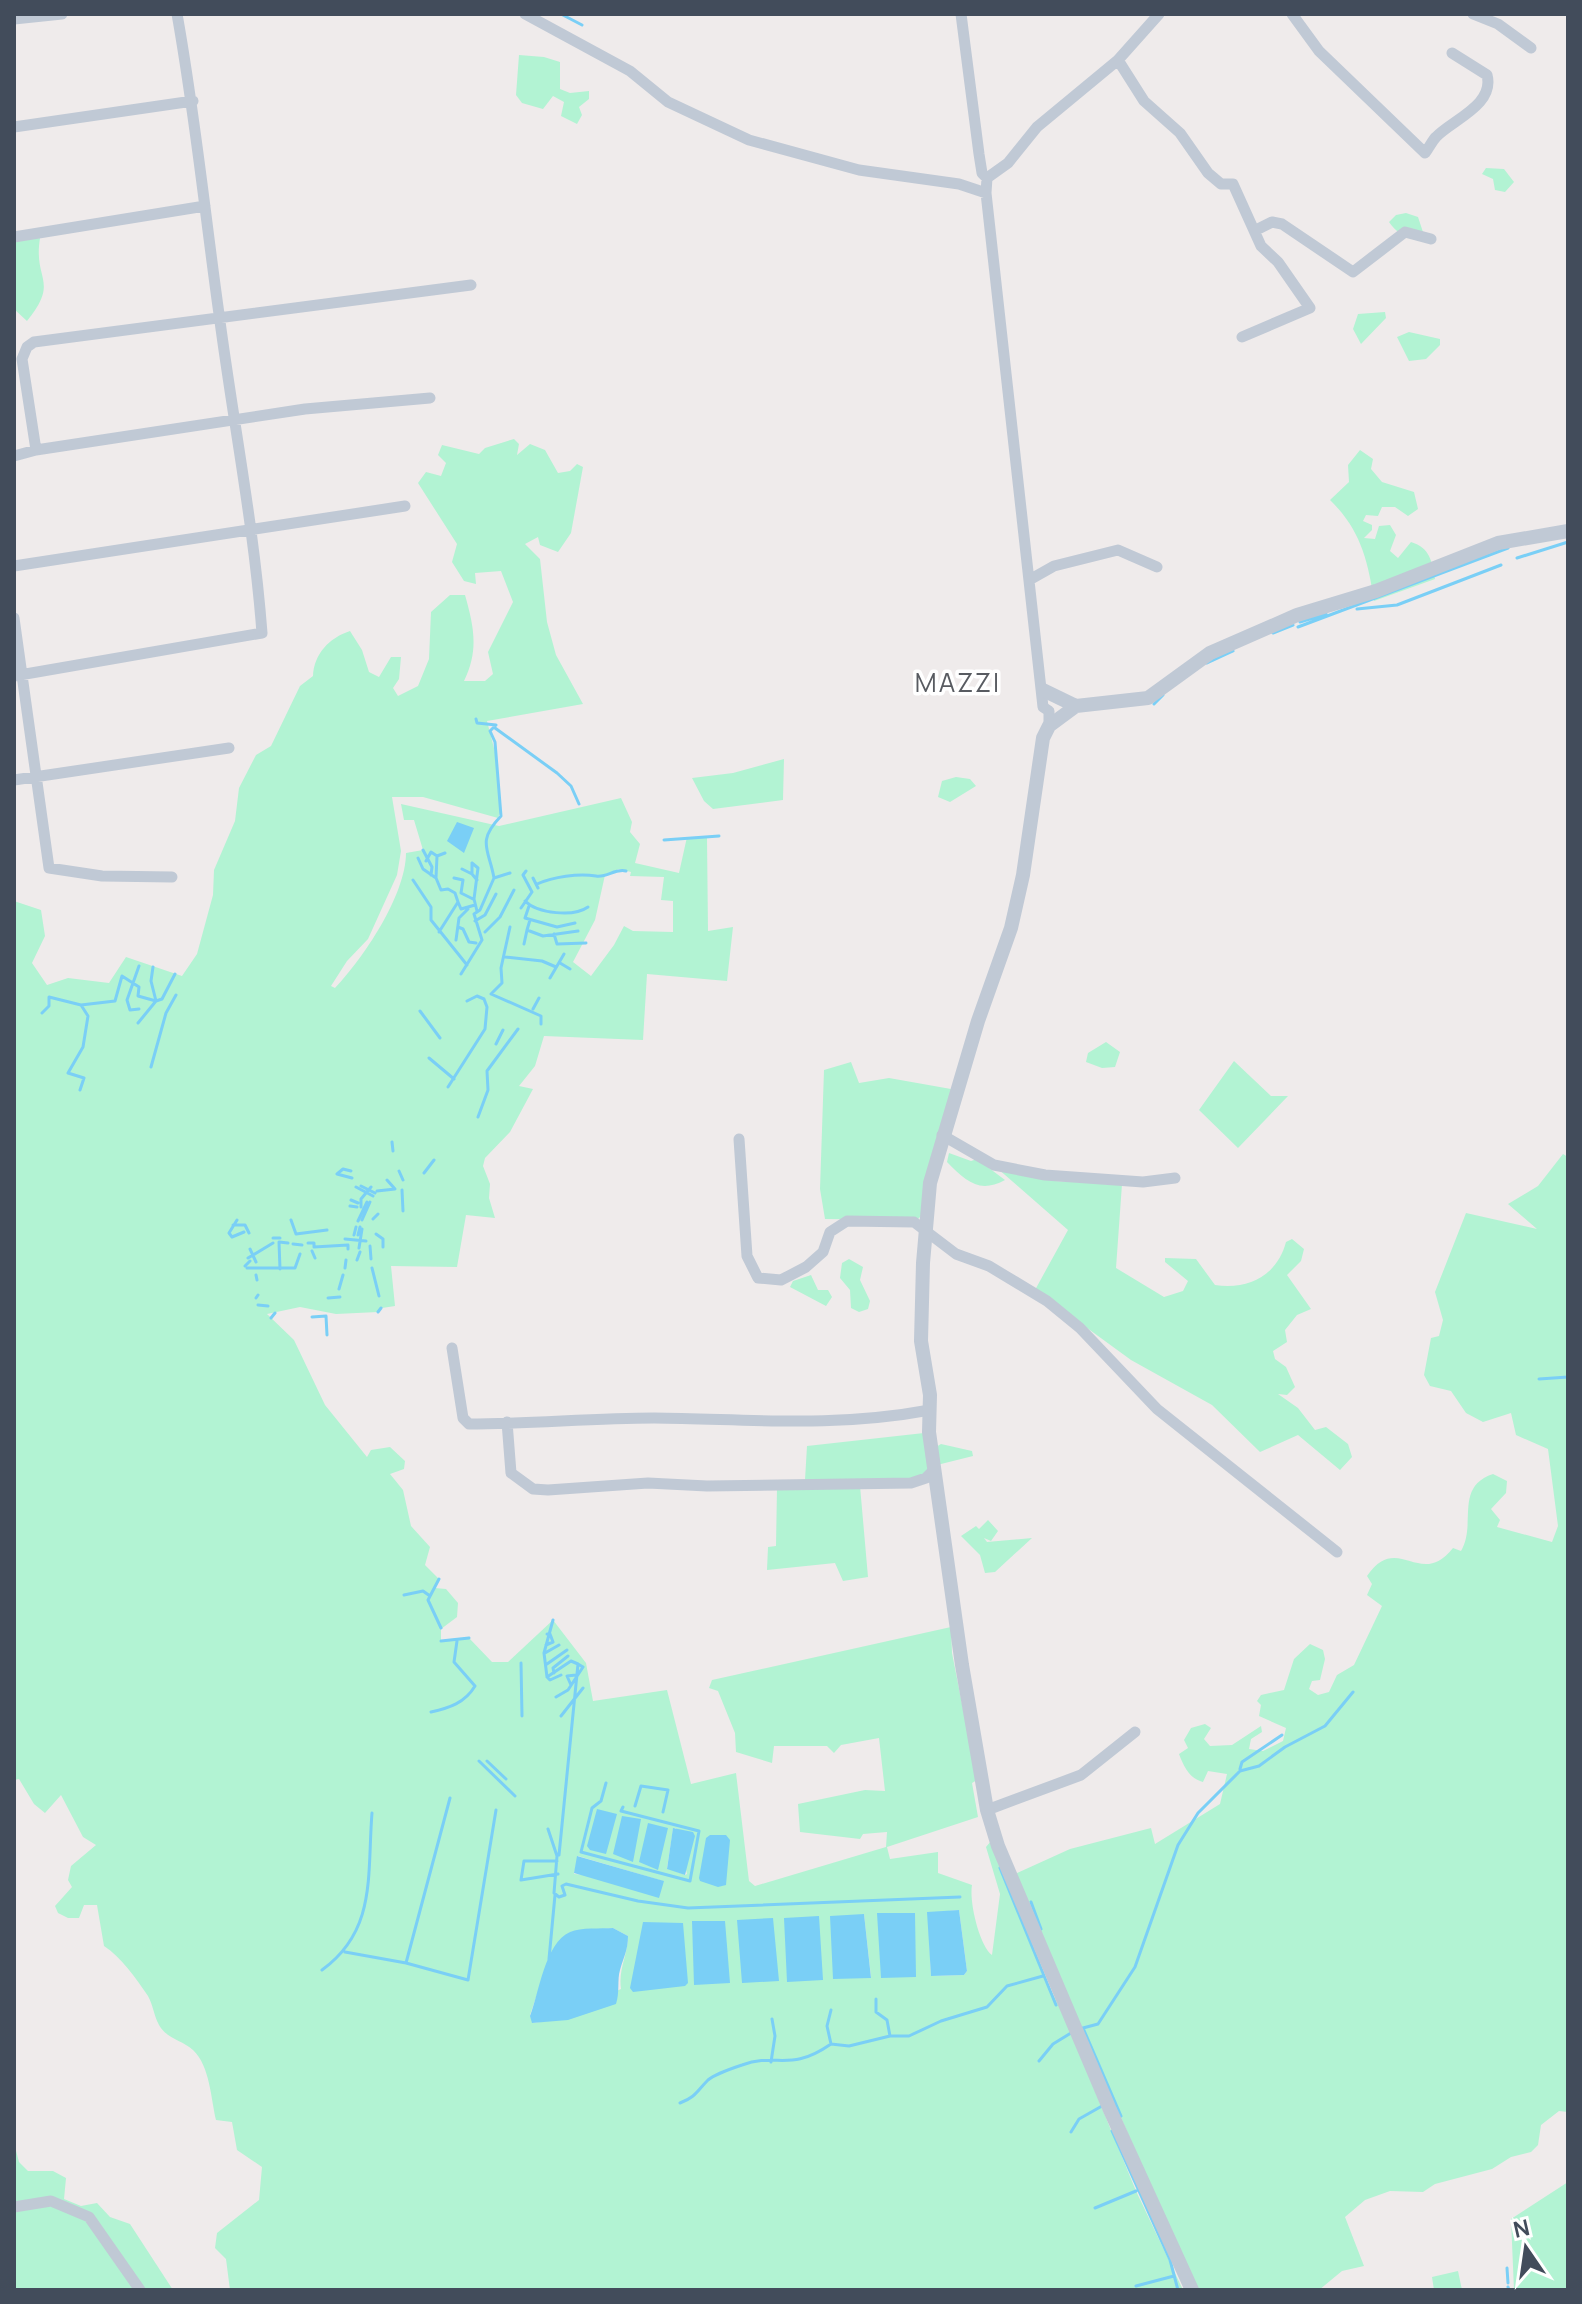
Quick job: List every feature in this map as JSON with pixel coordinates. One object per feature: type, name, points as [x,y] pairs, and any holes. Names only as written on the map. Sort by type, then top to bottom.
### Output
[{"type":"street","points":[[14,19],[62,14]]},
{"type":"street","points":[[18,676],[262,633],[252,531],[219,316],[193,101],[177,14]]},
{"type":"street","points":[[525,14],[630,71],[668,102],[749,140],[859,170],[959,184],[986,193]]},
{"type":"street","points":[[961,14],[980,164],[987,178],[986,193],[1049,726]]},
{"type":"street","points":[[987,178],[1008,163],[1037,127],[1118,60],[1159,14]]},
{"type":"street","points":[[1292,14],[1319,51],[1425,153],[1437,136],[1463,119],[1485,94],[1489,82],[1487,75],[1452,53]]},
{"type":"street","points":[[1473,14],[1498,24],[1531,48]]},
{"type":"street","points":[[1118,60],[1144,101],[1180,133],[1208,173],[1221,184],[1233,184],[1261,246],[1278,262],[1310,308],[1242,337]]},
{"type":"street","points":[[14,127],[193,101]]},
{"type":"street","points":[[14,237],[205,206]]},
{"type":"street","points":[[1256,230],[1272,222],[1282,224],[1353,272],[1405,232],[1431,239]]},
{"type":"street","points":[[36,450],[22,359],[27,347],[43,341],[219,316],[471,285]]},
{"type":"street","points":[[14,456],[36,450],[305,409],[430,398]]},
{"type":"street","points":[[14,566],[405,506]]},
{"type":"street","points":[[1192,2290],[1110,2110],[998,1846],[987,1810],[955,1624],[934,1470],[921,1341],[930,1183],[942,1135],[1011,928],[1023,875],[1043,738],[1049,726],[1076,706],[1148,698],[1210,653],[1297,615],[1387,586],[1498,543],[1568,531]]},
{"type":"street","points":[[1031,579],[1054,566],[1118,550],[1157,567]]},
{"type":"street","points":[[14,618],[18,676],[37,778],[49,868],[102,876],[172,877]]},
{"type":"street","points":[[1043,690],[1076,706]]},
{"type":"street","points":[[14,780],[229,748]]},
{"type":"street","points":[[942,1135],[994,1165],[1026,1172],[1143,1182],[1175,1178]]},
{"type":"street","points":[[739,1139],[747,1256],[758,1278],[781,1280],[806,1267],[823,1252],[830,1232],[847,1221],[914,1222],[956,1254],[989,1266],[1047,1301],[1080,1328],[1157,1409],[1337,1552]]},
{"type":"street","points":[[452,1348],[463,1418],[469,1424],[648,1418],[773,1424],[854,1422],[930,1410]]},
{"type":"street","points":[[507,1422],[511,1473],[533,1489],[575,1490],[648,1483],[707,1486],[911,1483],[926,1478],[934,1470]]},
{"type":"street","points":[[987,1810],[1081,1775],[1135,1732]]},
{"type":"street","points":[[14,2207],[51,2201],[89,2217],[98,2225],[140,2290]]},
{"type":"green space","points":[[519,55],[560,62],[560,89],[570,93],[589,91],[589,99],[579,107],[582,115],[577,124],[561,116],[564,102],[553,96],[543,109],[522,103],[516,95]]},
{"type":"green space","points":[[1486,168],[1504,169],[1514,182],[1505,192],[1495,190],[1493,179],[1482,174]]},
{"type":"green space","points":[[1406,213],[1418,217],[1425,238],[1405,236],[1389,222],[1396,215]]},
{"type":"green space","points":[[40,238],[44,288],[37,307],[27,321],[14,309],[14,240]]},
{"type":"green space","points":[[1385,312],[1386,318],[1361,344],[1353,329],[1358,314]]},
{"type":"green space","points":[[1409,332],[1440,339],[1440,345],[1426,359],[1409,361],[1397,337]]},
{"type":"green space","points":[[514,439],[519,444],[517,455],[530,444],[545,450],[558,473],[570,471],[577,464],[583,467],[571,533],[558,552],[540,545],[538,537],[525,544],[540,559],[547,622],[556,655],[583,704],[487,721],[497,760],[501,810],[498,818],[423,797],[392,797],[401,851],[397,875],[368,939],[347,961],[331,986],[335,988],[346,976],[381,925],[399,888],[406,853],[423,850],[414,820],[404,820],[401,804],[499,826],[621,798],[632,822],[630,832],[640,844],[635,863],[679,873],[687,837],[707,838],[708,931],[733,927],[727,981],[647,974],[643,1040],[544,1036],[535,1066],[519,1086],[533,1089],[510,1132],[485,1158],[483,1166],[490,1184],[489,1198],[495,1218],[466,1215],[457,1267],[391,1266],[395,1306],[382,1308],[378,1312],[336,1314],[300,1307],[267,1314],[294,1340],[325,1405],[367,1457],[371,1450],[390,1447],[405,1461],[404,1469],[390,1474],[403,1490],[411,1526],[430,1547],[425,1565],[439,1579],[435,1588],[446,1589],[458,1603],[457,1617],[441,1629],[441,1641],[469,1638],[492,1662],[508,1662],[553,1620],[586,1663],[593,1701],[667,1690],[691,1784],[736,1773],[749,1881],[755,1886],[886,1847],[887,1832],[863,1834],[860,1839],[800,1832],[798,1804],[865,1790],[885,1791],[879,1738],[841,1745],[834,1753],[827,1746],[774,1746],[772,1763],[736,1752],[735,1733],[718,1691],[709,1688],[712,1680],[951,1627],[952,1653],[977,1780],[972,1783],[978,1817],[887,1847],[890,1859],[938,1852],[938,1873],[972,1885],[976,1922],[983,1942],[992,1955],[1000,1894],[986,1847],[991,1841],[1043,1976],[1063,2013],[1136,2191],[1183,2290],[230,2290],[226,2259],[215,2248],[217,2233],[259,2200],[262,2167],[237,2150],[232,2122],[216,2120],[199,2057],[162,2030],[150,1999],[122,1962],[104,1946],[97,1905],[84,1905],[79,1918],[68,1918],[58,1913],[55,1906],[72,1887],[68,1880],[71,1866],[96,1845],[83,1837],[61,1795],[45,1813],[34,1804],[19,1779],[14,1780],[14,901],[41,910],[45,936],[32,963],[47,985],[68,978],[109,983],[126,957],[182,976],[197,954],[213,895],[214,870],[235,821],[239,788],[256,755],[271,746],[300,686],[313,676],[316,661],[329,643],[350,631],[362,650],[369,672],[379,677],[391,657],[401,657],[399,679],[393,688],[398,696],[418,686],[429,659],[431,612],[450,595],[465,595],[474,638],[472,659],[464,681],[485,681],[493,674],[488,652],[513,602],[501,571],[475,573],[476,584],[464,581],[452,562],[457,544],[418,483],[426,472],[441,476],[446,463],[438,455],[442,445],[479,454],[485,448]],"holes":[[[619,869],[631,872],[630,876],[664,877],[661,900],[673,901],[673,932],[633,931],[624,926],[591,976],[573,962],[595,920],[605,875]],[[676,1828],[687,1874],[667,1868],[673,1829]],[[578,1856],[663,1881],[574,1874]],[[959,1910],[967,1971],[964,1975],[931,1976],[928,1913]],[[864,1914],[871,1977],[858,1977]],[[613,1928],[628,1936],[621,1989],[547,2021],[533,2023],[530,2015],[549,1959],[570,1932]]]},
{"type":"green space","points":[[1360,450],[1373,459],[1371,469],[1382,482],[1414,492],[1418,509],[1408,516],[1395,507],[1382,507],[1378,516],[1366,515],[1363,521],[1372,525],[1372,530],[1364,538],[1375,539],[1379,526],[1390,525],[1396,535],[1390,551],[1398,558],[1411,542],[1422,548],[1429,556],[1435,579],[1374,601],[1369,572],[1356,534],[1330,500],[1349,482],[1348,465]]},
{"type":"green space","points":[[784,759],[783,800],[713,809],[704,801],[692,778],[733,773]]},
{"type":"green space","points":[[956,777],[970,779],[976,786],[950,802],[938,797],[942,781]]},
{"type":"green space","points":[[1106,1042],[1120,1052],[1115,1067],[1102,1068],[1086,1062],[1088,1053]]},
{"type":"green space","points":[[1234,1061],[1271,1096],[1288,1096],[1238,1148],[1199,1110]]},
{"type":"green space","points":[[851,1062],[859,1083],[889,1078],[951,1089],[921,1216],[917,1220],[825,1219],[820,1189],[824,1070]]},
{"type":"green space","points":[[949,1153],[971,1161],[977,1159],[1005,1180],[988,1186],[973,1183],[947,1162]]},
{"type":"green space","points":[[1563,1154],[1568,1157],[1568,2112],[1559,2111],[1541,2125],[1538,2145],[1531,2152],[1511,2157],[1492,2169],[1435,2184],[1423,2192],[1390,2191],[1365,2200],[1345,2217],[1364,2266],[1342,2271],[1319,2290],[1196,2290],[1015,1874],[1070,1849],[1151,1828],[1155,1844],[1220,1804],[1227,1774],[1208,1771],[1203,1782],[1198,1780],[1188,1771],[1179,1754],[1188,1748],[1184,1740],[1191,1728],[1205,1724],[1211,1728],[1204,1739],[1210,1746],[1232,1745],[1261,1726],[1262,1732],[1251,1739],[1249,1749],[1263,1751],[1283,1741],[1286,1728],[1259,1716],[1261,1705],[1257,1701],[1261,1695],[1284,1690],[1294,1659],[1310,1644],[1323,1650],[1325,1659],[1320,1680],[1312,1681],[1309,1689],[1318,1695],[1329,1692],[1337,1675],[1354,1665],[1382,1606],[1367,1595],[1372,1584],[1367,1576],[1378,1564],[1389,1559],[1430,1564],[1453,1548],[1461,1551],[1470,1497],[1481,1480],[1493,1474],[1507,1481],[1506,1493],[1491,1509],[1500,1520],[1497,1527],[1552,1542],[1558,1526],[1548,1449],[1516,1435],[1511,1413],[1483,1422],[1466,1413],[1451,1391],[1430,1386],[1424,1375],[1431,1338],[1439,1336],[1443,1320],[1435,1292],[1466,1213],[1537,1229],[1508,1204],[1538,1186]]},
{"type":"green space","points":[[997,1168],[1054,1181],[1122,1184],[1116,1268],[1164,1297],[1183,1291],[1188,1281],[1165,1262],[1165,1258],[1196,1259],[1215,1285],[1239,1285],[1250,1283],[1268,1272],[1282,1254],[1286,1242],[1292,1239],[1304,1249],[1301,1261],[1287,1275],[1311,1309],[1297,1315],[1285,1330],[1287,1342],[1273,1351],[1275,1359],[1286,1367],[1295,1387],[1287,1395],[1278,1394],[1298,1408],[1315,1430],[1326,1427],[1348,1444],[1352,1457],[1340,1470],[1298,1435],[1260,1452],[1212,1405],[1131,1360],[1035,1290],[1068,1230]]},
{"type":"green space","points":[[849,1259],[863,1267],[860,1280],[870,1301],[868,1309],[859,1312],[851,1308],[850,1290],[840,1278],[842,1263]]},
{"type":"green space","points":[[811,1275],[818,1290],[828,1290],[832,1297],[826,1306],[790,1287],[793,1281]]},
{"type":"green space","points":[[924,1433],[930,1469],[926,1474],[910,1479],[805,1480],[807,1446]]},
{"type":"green space","points":[[941,1444],[972,1451],[973,1456],[937,1465],[936,1447]]},
{"type":"green space","points":[[860,1486],[868,1577],[843,1581],[835,1563],[767,1570],[768,1547],[776,1546],[777,1488]]},
{"type":"green space","points":[[988,1520],[998,1531],[991,1541],[984,1538],[987,1542],[1032,1538],[995,1572],[985,1573],[980,1555],[961,1536],[976,1526],[979,1529]]},
{"type":"green space","points":[[15,2147],[19,2162],[28,2171],[53,2171],[66,2178],[64,2199],[81,2206],[97,2203],[110,2217],[130,2224],[173,2290],[14,2290]]},
{"type":"green space","points":[[1568,2182],[1568,2290],[1514,2290],[1511,2219]]},
{"type":"green space","points":[[1458,2271],[1462,2290],[1434,2290],[1432,2277]]},
{"type":"water","points":[[457,822],[474,828],[464,853],[447,841]]},
{"type":"water","points":[[597,1809],[617,1814],[606,1854],[590,1850],[587,1846]]},
{"type":"water","points":[[622,1816],[641,1819],[633,1862],[613,1854]]},
{"type":"water","points":[[648,1823],[668,1828],[658,1870],[639,1862]]},
{"type":"water","points":[[673,1828],[693,1832],[695,1836],[685,1875],[667,1869]]},
{"type":"water","points":[[726,1835],[730,1840],[726,1885],[718,1887],[699,1878],[706,1838]]},
{"type":"water","points":[[577,1856],[664,1881],[659,1898],[574,1873]]},
{"type":"water","points":[[959,1910],[967,1971],[964,1975],[931,1976],[927,1912]]},
{"type":"water","points":[[877,1913],[915,1913],[916,1977],[881,1978]]},
{"type":"water","points":[[864,1914],[871,1978],[833,1979],[830,1916]]},
{"type":"water","points":[[819,1916],[823,1980],[787,1982],[784,1918]]},
{"type":"water","points":[[773,1918],[779,1981],[742,1983],[737,1920]]},
{"type":"water","points":[[692,1921],[725,1921],[730,1983],[694,1985]]},
{"type":"water","points":[[643,1922],[683,1923],[688,1983],[685,1986],[633,1992],[630,1988]]},
{"type":"water","points":[[613,1928],[628,1936],[616,2004],[568,2020],[532,2023],[530,2016],[544,1970],[561,1938],[580,1929]]},
{"type":"waterway","points":[[561,14],[582,25]]},
{"type":"waterway","points":[[1517,558],[1568,542]]},
{"type":"waterway","points":[[1298,627],[1508,548]]},
{"type":"waterway","points":[[1357,609],[1397,605],[1501,565]]},
{"type":"waterway","points":[[1300,622],[1326,614]]},
{"type":"waterway","points":[[1273,633],[1293,625]]},
{"type":"waterway","points":[[1207,663],[1233,651]]},
{"type":"waterway","points":[[1154,704],[1163,695]]},
{"type":"waterway","points":[[461,974],[482,940],[474,914],[480,910],[494,878],[486,839],[501,816],[495,742],[490,731],[496,725],[477,723],[476,719]]},
{"type":"waterway","points":[[495,728],[557,773],[571,786],[579,804]]},
{"type":"waterway","points":[[664,840],[719,836]]},
{"type":"waterway","points":[[423,850],[432,867],[431,875]]},
{"type":"waterway","points":[[426,861],[431,852],[437,856]]},
{"type":"waterway","points":[[436,878],[437,856],[445,853]]},
{"type":"waterway","points":[[418,858],[423,869],[436,878],[441,890],[448,889],[455,893],[458,902],[439,932]]},
{"type":"waterway","points":[[472,863],[478,868],[474,899],[477,911]]},
{"type":"waterway","points":[[472,863],[472,874],[477,880]]},
{"type":"waterway","points":[[462,869],[472,874]]},
{"type":"waterway","points":[[521,908],[532,892],[523,875],[526,871]]},
{"type":"waterway","points":[[537,884],[566,876],[600,876],[626,871]]},
{"type":"waterway","points":[[494,878],[510,873]]},
{"type":"waterway","points":[[454,878],[463,880],[461,893],[473,899]]},
{"type":"waterway","points":[[533,878],[538,888]]},
{"type":"waterway","points":[[413,880],[431,907],[431,920],[467,965]]},
{"type":"waterway","points":[[485,932],[500,917],[514,890]]},
{"type":"waterway","points":[[475,921],[485,915],[496,894]]},
{"type":"waterway","points":[[525,901],[538,909],[556,913],[588,907]]},
{"type":"waterway","points":[[458,902],[461,909],[475,905]]},
{"type":"waterway","points":[[529,906],[525,918],[557,927],[575,923]]},
{"type":"waterway","points":[[456,940],[459,918],[468,909]]},
{"type":"waterway","points":[[530,920],[527,930],[543,936],[578,931]]},
{"type":"waterway","points":[[458,927],[463,929],[469,942],[476,943]]},
{"type":"waterway","points":[[510,927],[501,968],[502,983],[491,994],[541,1016],[541,1024]]},
{"type":"waterway","points":[[524,944],[527,930]]},
{"type":"waterway","points":[[554,934],[557,944],[586,943]]},
{"type":"waterway","points":[[550,978],[564,954]]},
{"type":"waterway","points":[[505,957],[542,961],[556,967]]},
{"type":"waterway","points":[[560,963],[570,969]]},
{"type":"waterway","points":[[139,966],[127,1000],[130,1010],[139,1009]]},
{"type":"waterway","points":[[153,967],[151,981],[156,1001]]},
{"type":"waterway","points":[[138,1023],[156,1001],[162,999],[175,974]]},
{"type":"waterway","points":[[80,1090],[84,1078],[68,1073],[83,1047],[88,1016],[81,1005],[115,1001],[122,976],[139,987],[138,996],[156,1001]]},
{"type":"waterway","points":[[151,1067],[166,1013],[176,995]]},
{"type":"waterway","points":[[448,1087],[485,1029],[487,1007],[484,999],[477,996],[467,1001]]},
{"type":"waterway","points":[[42,1013],[49,1006],[49,997],[81,1005]]},
{"type":"waterway","points":[[533,1009],[539,998]]},
{"type":"waterway","points":[[420,1011],[440,1038]]},
{"type":"waterway","points":[[478,1117],[488,1090],[487,1071],[518,1029]]},
{"type":"waterway","points":[[496,1044],[503,1030]]},
{"type":"waterway","points":[[429,1058],[454,1079]]},
{"type":"waterway","points":[[392,1142],[393,1151]]},
{"type":"waterway","points":[[424,1173],[434,1160]]},
{"type":"waterway","points":[[351,1171],[343,1169],[337,1174],[352,1178]]},
{"type":"waterway","points":[[399,1171],[403,1180]]},
{"type":"waterway","points":[[377,1191],[395,1189],[387,1180]]},
{"type":"waterway","points":[[361,1186],[375,1193]]},
{"type":"waterway","points":[[356,1187],[373,1196]]},
{"type":"waterway","points":[[361,1207],[361,1199],[371,1187]]},
{"type":"waterway","points":[[402,1190],[403,1211]]},
{"type":"waterway","points":[[351,1200],[358,1203]]},
{"type":"waterway","points":[[358,1221],[367,1202]]},
{"type":"waterway","points":[[362,1220],[370,1202]]},
{"type":"waterway","points":[[350,1206],[357,1207]]},
{"type":"waterway","points":[[373,1219],[378,1214]]},
{"type":"waterway","points":[[237,1220],[229,1233],[232,1237],[244,1232]]},
{"type":"waterway","points":[[291,1220],[296,1234],[327,1230]]},
{"type":"waterway","points":[[233,1225],[245,1225],[249,1233]]},
{"type":"waterway","points":[[354,1235],[356,1227]]},
{"type":"waterway","points":[[358,1235],[360,1227]]},
{"type":"waterway","points":[[359,1248],[362,1229]]},
{"type":"waterway","points":[[376,1234],[383,1239],[383,1247]]},
{"type":"waterway","points":[[273,1238],[280,1238]]},
{"type":"waterway","points":[[345,1239],[366,1241]]},
{"type":"waterway","points":[[280,1269],[279,1242],[288,1243]]},
{"type":"waterway","points":[[248,1258],[273,1243]]},
{"type":"waterway","points":[[308,1243],[314,1243],[314,1247],[348,1245],[348,1249]]},
{"type":"waterway","points":[[293,1244],[302,1245]]},
{"type":"waterway","points":[[370,1246],[371,1259]]},
{"type":"waterway","points":[[250,1249],[256,1262]]},
{"type":"waterway","points":[[312,1251],[315,1258]]},
{"type":"waterway","points":[[357,1260],[360,1252]]},
{"type":"waterway","points":[[247,1268],[295,1268],[300,1254]]},
{"type":"waterway","points":[[345,1268],[346,1260]]},
{"type":"waterway","points":[[245,1266],[250,1261]]},
{"type":"waterway","points":[[372,1268],[379,1296]]},
{"type":"waterway","points":[[256,1275],[257,1280]]},
{"type":"waterway","points":[[339,1289],[343,1275]]},
{"type":"waterway","points":[[328,1298],[340,1297]]},
{"type":"waterway","points":[[258,1305],[268,1306]]},
{"type":"waterway","points":[[378,1312],[381,1308]]},
{"type":"waterway","points":[[271,1318],[275,1313]]},
{"type":"waterway","points":[[312,1317],[326,1316],[327,1335]]},
{"type":"waterway","points":[[1539,1379],[1568,1377]]},
{"type":"waterway","points":[[439,1579],[428,1600],[441,1628]]},
{"type":"waterway","points":[[404,1595],[423,1591],[430,1596]]},
{"type":"waterway","points":[[553,1620],[544,1653],[547,1677],[550,1680],[561,1675]]},
{"type":"waterway","points":[[546,1645],[553,1642],[547,1634]]},
{"type":"waterway","points":[[441,1641],[469,1638]]},
{"type":"waterway","points":[[431,1712],[456,1704],[475,1686],[454,1662],[457,1641]]},
{"type":"waterway","points":[[545,1653],[559,1645]]},
{"type":"waterway","points":[[547,1664],[567,1650]]},
{"type":"waterway","points":[[554,1673],[553,1668],[568,1656]]},
{"type":"waterway","points":[[547,1677],[571,1661],[578,1664],[559,1855]]},
{"type":"waterway","points":[[521,1663],[522,1716]]},
{"type":"waterway","points":[[556,1697],[568,1690],[583,1667],[578,1664]]},
{"type":"waterway","points":[[571,1685],[567,1676],[576,1675]]},
{"type":"waterway","points":[[561,1716],[583,1688]]},
{"type":"waterway","points":[[1083,2028],[1098,2024],[1135,1967],[1178,1845],[1198,1813],[1240,1771],[1259,1766],[1285,1747],[1325,1726],[1353,1692]]},
{"type":"waterway","points":[[1240,1769],[1242,1762],[1282,1735]]},
{"type":"waterway","points":[[479,1761],[515,1796]]},
{"type":"waterway","points":[[487,1761],[506,1779]]},
{"type":"waterway","points":[[606,1783],[601,1801],[592,1808],[581,1852],[690,1881],[699,1831],[621,1811],[623,1807]]},
{"type":"waterway","points":[[635,1806],[641,1786],[668,1790],[663,1812]]},
{"type":"waterway","points":[[345,1952],[406,1963],[450,1798]]},
{"type":"waterway","points":[[406,1963],[468,1980],[496,1810]]},
{"type":"waterway","points":[[322,1970],[340,1954],[361,1919],[366,1900],[372,1813]]},
{"type":"waterway","points":[[548,1829],[557,1856],[554,1893],[559,1897],[565,1895],[562,1886],[566,1884],[638,1901],[688,1908],[960,1897]]},
{"type":"waterway","points":[[557,1861],[524,1861],[521,1880],[558,1874]]},
{"type":"waterway","points":[[1000,1868],[1056,2005]]},
{"type":"waterway","points":[[549,1959],[555,1895]]},
{"type":"waterway","points":[[1031,1902],[1041,1929]]},
{"type":"waterway","points":[[680,2103],[719,2073],[765,2060],[804,2058],[831,2044],[849,2046],[890,2036],[909,2036],[941,2021],[987,2007],[1007,1986],[1043,1976]]},
{"type":"waterway","points":[[876,1999],[876,2012],[887,2020],[890,2036]]},
{"type":"waterway","points":[[831,2010],[827,2026],[831,2044]]},
{"type":"waterway","points":[[771,2062],[775,2036],[772,2019]]},
{"type":"waterway","points":[[1083,2028],[1121,2116]]},
{"type":"waterway","points":[[1039,2061],[1053,2044],[1071,2033]]},
{"type":"waterway","points":[[1071,2132],[1079,2119],[1102,2106]]},
{"type":"waterway","points":[[1112,2131],[1170,2260],[1178,2290]]},
{"type":"waterway","points":[[1095,2208],[1136,2191]]},
{"type":"waterway","points":[[1507,2268],[1508,2283]]},
{"type":"waterway","points":[[1136,2286],[1174,2276]]},
{"type":"district","name":"MAZZI","points":[[958,683]]}]
